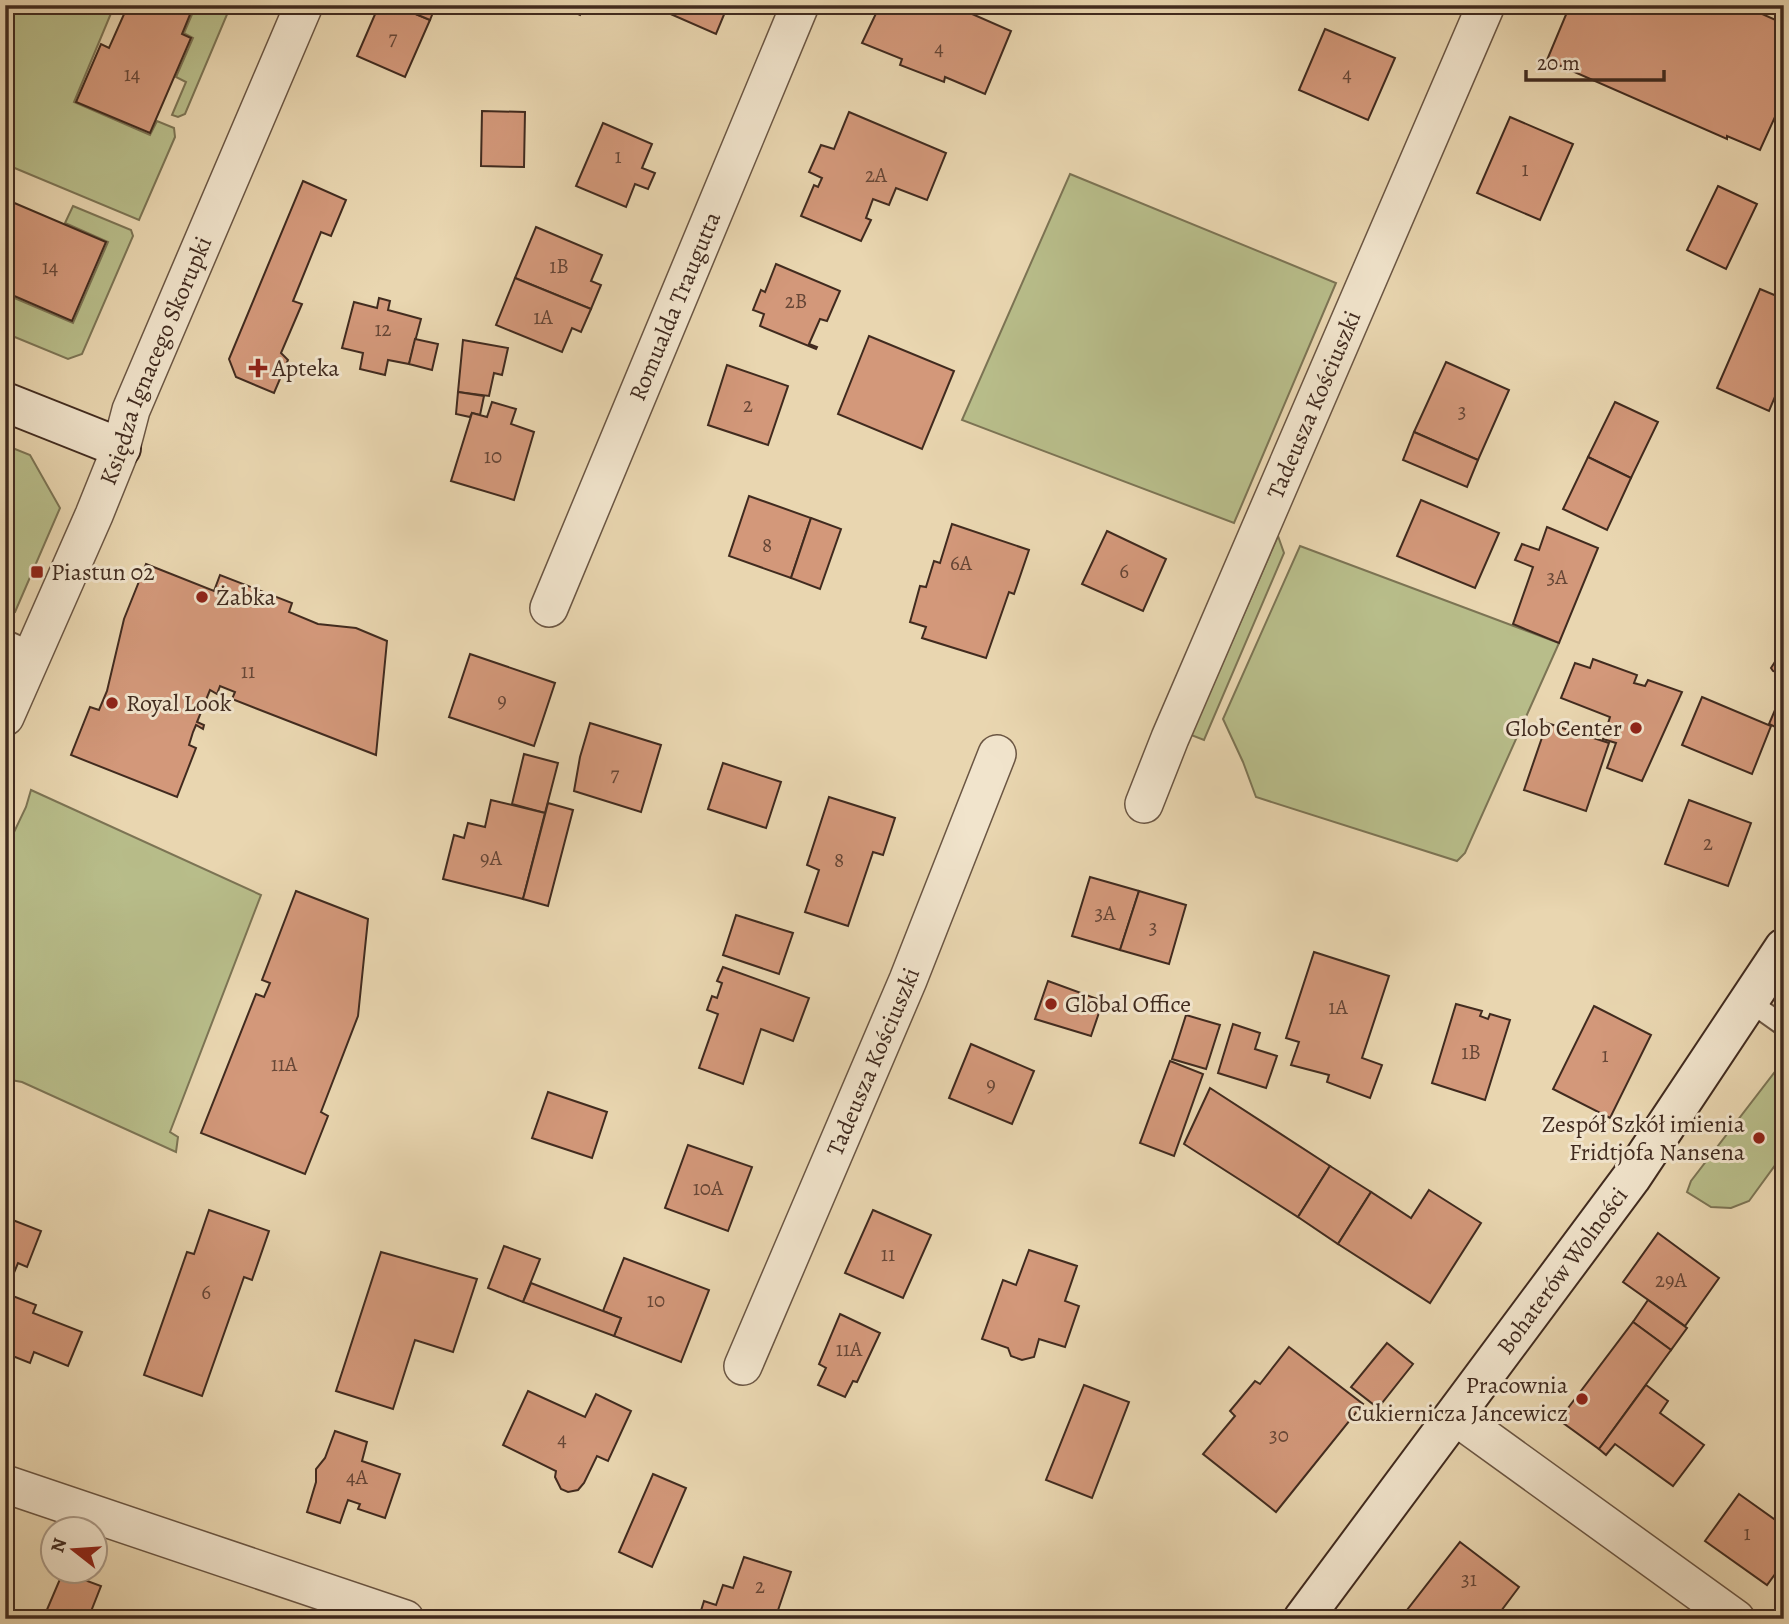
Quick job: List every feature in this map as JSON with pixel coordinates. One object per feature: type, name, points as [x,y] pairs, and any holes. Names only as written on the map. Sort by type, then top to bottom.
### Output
[{"type":"street","name":"Księdza Ignacego Skorupki","points":[[5,717],[20,647],[94,515],[121,448],[131,410],[304,5]]},
{"type":"street","name":"Romualda Traugutta","points":[[549,608],[800,5]]},
{"type":"street","name":"Tadeusza Kościuszki","points":[[1144,804],[1486,5]]},
{"type":"street","points":[[5,402],[121,448]]},
{"type":"street","name":"Tadeusza Kościuszki","points":[[743,1366],[908,980],[997,754]]},
{"type":"street","name":"Bohaterów Wolności","points":[[1303,1619],[1631,1178],[1784,948]]},
{"type":"street","points":[[1455,1416],[1736,1619]]},
{"type":"street","points":[[5,1485],[405,1619]]},
{"type":"lane","points":[[1750,1002],[1784,1026]]},
{"type":"green space","points":[[5,5],[98,5],[112,11],[74,102],[150,135],[157,121],[174,128],[175,137],[139,220],[5,164]]},
{"type":"green space","points":[[196,5],[231,5],[185,114],[178,117],[172,115],[186,82],[176,77],[193,38],[184,33]]},
{"type":"green space","points":[[1070,174],[1336,283],[1234,523],[962,420]]},
{"type":"green space","points":[[73,206],[131,230],[133,236],[82,354],[68,359],[5,333],[5,294],[73,323],[108,242],[65,223]]},
{"type":"green space","points":[[5,445],[30,455],[60,508],[15,612],[5,614]]},
{"type":"green space","points":[[1278,536],[1284,553],[1204,740],[1191,735]]},
{"type":"green space","points":[[1300,546],[1559,643],[1465,853],[1457,861],[1256,797],[1223,719]]},
{"type":"green space","points":[[31,790],[261,895],[170,1132],[178,1137],[176,1152],[22,1082],[5,1079],[5,851]]},
{"type":"green space","points":[[1784,1060],[1784,1153],[1749,1201],[1731,1208],[1711,1207],[1687,1192],[1691,1181]]},
{"type":"building","points":[[109,5],[194,5],[182,34],[191,38],[150,133],[76,102],[101,44],[109,48],[125,12]]},
{"type":"building","points":[[379,5],[394,5],[430,20],[405,77],[357,56]]},
{"type":"building","points":[[394,5],[436,5],[430,20]]},
{"type":"building","points":[[558,5],[584,5],[580,15]]},
{"type":"building","points":[[650,5],[728,5],[716,34]]},
{"type":"building","points":[[880,5],[969,5],[975,8],[972,14],[1011,31],[985,94],[945,77],[944,82],[900,65],[902,59],[862,43]]},
{"type":"building","points":[[1570,5],[1742,5],[1778,21],[1777,24],[1784,27],[1784,97],[1760,150],[1727,136],[1727,139],[1547,60]]},
{"type":"building","points":[[1325,29],[1395,58],[1368,120],[1299,90]]},
{"type":"building","points":[[482,111],[525,112],[524,167],[481,166]]},
{"type":"building","points":[[849,112],[946,153],[927,200],[896,188],[889,205],[873,199],[866,218],[871,220],[861,241],[801,216],[814,185],[818,187],[822,178],[809,172],[821,145],[834,149]]},
{"type":"building","points":[[1510,117],[1573,144],[1540,220],[1477,193]]},
{"type":"building","points":[[603,123],[652,144],[642,168],[655,173],[648,189],[635,184],[626,207],[576,186]]},
{"type":"building","points":[[303,181],[346,200],[331,236],[321,232],[293,301],[302,304],[281,353],[288,360],[274,393],[236,377],[229,359]]},
{"type":"building","points":[[1718,186],[1757,204],[1726,269],[1687,250]]},
{"type":"building","points":[[5,199],[106,242],[72,321],[5,292]]},
{"type":"building","points":[[536,227],[602,255],[591,281],[601,285],[591,309],[515,278]]},
{"type":"building","points":[[776,264],[840,291],[827,321],[820,319],[809,344],[817,347],[816,349],[760,326],[764,314],[753,310],[761,290],[765,292]]},
{"type":"building","points":[[515,278],[591,309],[581,332],[572,328],[562,352],[496,325]]},
{"type":"building","points":[[1760,289],[1784,299],[1784,381],[1782,380],[1769,411],[1717,388]]},
{"type":"building","points":[[379,298],[390,301],[388,310],[421,319],[409,364],[388,360],[385,375],[360,369],[363,353],[342,348],[354,302],[377,308]]},
{"type":"building","points":[[869,336],[954,371],[922,449],[838,414]]},
{"type":"building","points":[[415,339],[438,344],[432,370],[409,364]]},
{"type":"building","points":[[463,340],[508,348],[502,375],[494,373],[489,396],[458,392]]},
{"type":"building","points":[[1446,362],[1509,390],[1478,460],[1414,432]]},
{"type":"building","points":[[727,365],[788,386],[768,445],[708,425]]},
{"type":"building","points":[[458,392],[484,396],[480,415],[472,413],[470,417],[456,414]]},
{"type":"building","points":[[492,402],[516,409],[511,424],[534,432],[514,500],[451,481],[472,413],[487,417]]},
{"type":"building","points":[[1615,402],[1658,422],[1631,478],[1588,457]]},
{"type":"building","points":[[1414,432],[1478,460],[1467,487],[1403,460]]},
{"type":"building","points":[[1588,457],[1631,478],[1607,530],[1563,509]]},
{"type":"building","points":[[749,496],[811,518],[791,578],[729,556]]},
{"type":"building","points":[[1421,500],[1499,533],[1475,588],[1397,556]]},
{"type":"building","points":[[811,518],[841,529],[820,589],[791,578]]},
{"type":"building","points":[[952,524],[1029,550],[1014,594],[1009,592],[986,658],[922,638],[926,627],[910,622],[920,586],[926,587],[934,561],[940,563]]},
{"type":"building","points":[[1547,527],[1598,548],[1559,643],[1513,624],[1533,567],[1515,560],[1522,544],[1539,550]]},
{"type":"building","points":[[1107,531],[1166,559],[1143,611],[1082,584]]},
{"type":"building","points":[[146,564],[214,591],[220,575],[292,603],[289,612],[318,624],[356,628],[387,641],[376,755],[232,699],[235,692],[220,686],[217,694],[210,690],[197,722],[204,725],[203,729],[196,725],[193,732],[189,745],[196,748],[177,797],[71,755],[90,707],[99,710],[107,691],[124,619]]},
{"type":"building","points":[[1784,648],[1784,675],[1771,668]]},
{"type":"building","points":[[470,654],[555,683],[534,746],[449,717]]},
{"type":"building","name":"Glob Center","points":[[1593,659],[1637,675],[1634,683],[1645,686],[1648,680],[1682,692],[1642,781],[1607,768],[1616,743],[1603,739],[1610,717],[1561,698],[1575,663],[1590,668]]},
{"type":"building","points":[[1784,689],[1784,731],[1769,724]]},
{"type":"building","points":[[1702,697],[1771,726],[1752,774],[1682,745]]},
{"type":"building","points":[[590,723],[661,745],[641,812],[574,791]]},
{"type":"building","points":[[1547,723],[1609,743],[1586,811],[1524,790]]},
{"type":"building","points":[[524,754],[558,763],[545,813],[512,804]]},
{"type":"building","points":[[723,763],[781,782],[766,828],[708,809]]},
{"type":"building","points":[[829,797],[895,818],[883,855],[873,852],[848,926],[805,912],[819,870],[807,865]]},
{"type":"building","points":[[491,800],[545,813],[523,899],[443,879],[454,835],[464,838],[468,823],[485,827]]},
{"type":"building","points":[[1689,800],[1751,823],[1728,886],[1665,864]]},
{"type":"building","points":[[548,803],[573,810],[548,906],[523,899]]},
{"type":"building","points":[[1090,877],[1139,891],[1120,950],[1072,936]]},
{"type":"building","points":[[296,891],[368,919],[358,1016],[321,1112],[328,1116],[305,1174],[201,1133],[256,994],[264,997],[270,983],[262,980]]},
{"type":"building","points":[[1139,891],[1186,905],[1169,964],[1120,950]]},
{"type":"building","points":[[736,915],[793,933],[779,974],[723,955]]},
{"type":"building","points":[[1314,952],[1389,976],[1362,1058],[1382,1065],[1370,1098],[1327,1082],[1329,1075],[1291,1065],[1299,1042],[1286,1038]]},
{"type":"building","points":[[723,967],[809,998],[793,1041],[761,1029],[743,1084],[699,1068],[718,1014],[707,1010],[712,996],[717,998],[722,983],[717,981]]},
{"type":"building","points":[[1048,981],[1103,1001],[1091,1036],[1035,1019]]},
{"type":"building","points":[[1456,1004],[1482,1011],[1480,1016],[1488,1019],[1490,1014],[1510,1020],[1485,1100],[1432,1083]]},
{"type":"building","points":[[1594,1006],[1651,1035],[1610,1118],[1553,1089]]},
{"type":"building","points":[[1186,1015],[1220,1025],[1206,1069],[1172,1059]]},
{"type":"building","points":[[1233,1024],[1260,1033],[1255,1049],[1277,1056],[1266,1088],[1218,1073]]},
{"type":"building","points":[[971,1044],[1034,1071],[1012,1124],[949,1098]]},
{"type":"building","points":[[1170,1061],[1203,1074],[1174,1156],[1140,1143]]},
{"type":"building","points":[[1210,1088],[1330,1166],[1298,1217],[1184,1144]]},
{"type":"building","points":[[548,1092],[607,1112],[592,1158],[532,1138]]},
{"type":"building","points":[[688,1145],[752,1167],[728,1231],[665,1208]]},
{"type":"building","points":[[1330,1166],[1371,1192],[1338,1244],[1298,1217]]},
{"type":"building","points":[[1429,1190],[1481,1223],[1430,1303],[1338,1244],[1371,1192],[1411,1218]]},
{"type":"building","points":[[209,1210],[269,1231],[252,1280],[244,1277],[202,1396],[144,1375],[187,1252],[194,1254]]},
{"type":"building","points":[[873,1210],[931,1235],[903,1298],[845,1273]]},
{"type":"building","points":[[5,1217],[41,1231],[27,1267],[18,1263],[11,1280],[5,1277]]},
{"type":"building","points":[[1658,1233],[1719,1278],[1685,1326],[1623,1282]]},
{"type":"building","points":[[504,1246],[540,1259],[523,1302],[488,1288]]},
{"type":"building","points":[[1029,1250],[1077,1266],[1065,1301],[1079,1306],[1065,1347],[1039,1339],[1034,1357],[1022,1360],[1011,1356],[1008,1348],[982,1339],[1003,1280],[1016,1285]]},
{"type":"building","points":[[381,1252],[477,1279],[453,1352],[415,1340],[393,1409],[336,1391]]},
{"type":"building","points":[[624,1258],[709,1290],[681,1362],[614,1336],[621,1318],[603,1311]]},
{"type":"building","points":[[531,1283],[621,1318],[614,1336],[523,1302]]},
{"type":"building","points":[[5,1293],[36,1305],[33,1313],[82,1332],[68,1366],[34,1352],[30,1363],[5,1353]]},
{"type":"building","points":[[1648,1300],[1687,1328],[1671,1350],[1633,1322]]},
{"type":"building","points":[[840,1314],[880,1333],[857,1382],[853,1381],[845,1397],[818,1385],[826,1368],[819,1364]]},
{"type":"building","points":[[1633,1322],[1671,1350],[1599,1449],[1559,1420]]},
{"type":"building","points":[[1387,1343],[1413,1364],[1378,1408],[1351,1387]]},
{"type":"building","points":[[1289,1347],[1363,1404],[1276,1512],[1203,1454],[1235,1416],[1230,1411],[1255,1381],[1260,1384]]},
{"type":"building","points":[[1084,1385],[1129,1402],[1092,1498],[1046,1480]]},
{"type":"building","points":[[1646,1385],[1668,1401],[1660,1413],[1704,1445],[1673,1486],[1615,1444],[1606,1455],[1599,1449]]},
{"type":"building","points":[[528,1391],[585,1417],[596,1394],[631,1411],[608,1461],[597,1456],[578,1490],[568,1492],[561,1489],[555,1477],[556,1471],[503,1445]]},
{"type":"building","points":[[335,1431],[367,1442],[362,1461],[400,1474],[385,1518],[358,1509],[360,1504],[348,1500],[340,1523],[307,1512],[316,1482],[316,1469],[325,1458]]},
{"type":"building","points":[[653,1474],[686,1488],[652,1567],[619,1552]]},
{"type":"building","points":[[1739,1494],[1784,1526],[1784,1562],[1767,1585],[1705,1541]]},
{"type":"building","points":[[1460,1542],[1519,1587],[1495,1619],[1400,1619]]},
{"type":"building","points":[[744,1557],[791,1572],[775,1619],[699,1617],[704,1601],[716,1605],[723,1585],[733,1588]]},
{"type":"building","points":[[57,1586],[101,1586],[90,1614],[99,1619],[43,1619]]},
{"type":"place","name":"Apteka","points":[[258,368]]},
{"type":"place","name":"Piastun 02","points":[[37,572]]},
{"type":"place","name":"Żabka","points":[[202,597]]},
{"type":"place","name":"Royal Look","points":[[112,703]]},
{"type":"place","name":"Glob Center","points":[[1636,728]]},
{"type":"place","name":"Global Office","points":[[1051,1004]]},
{"type":"place","name":"Zespół Szkół imienia Fridtjofa Nansena","points":[[1759,1138]]},
{"type":"place","name":"Pracownia Cukiernicza Jancewicz","points":[[1582,1399]]}]
